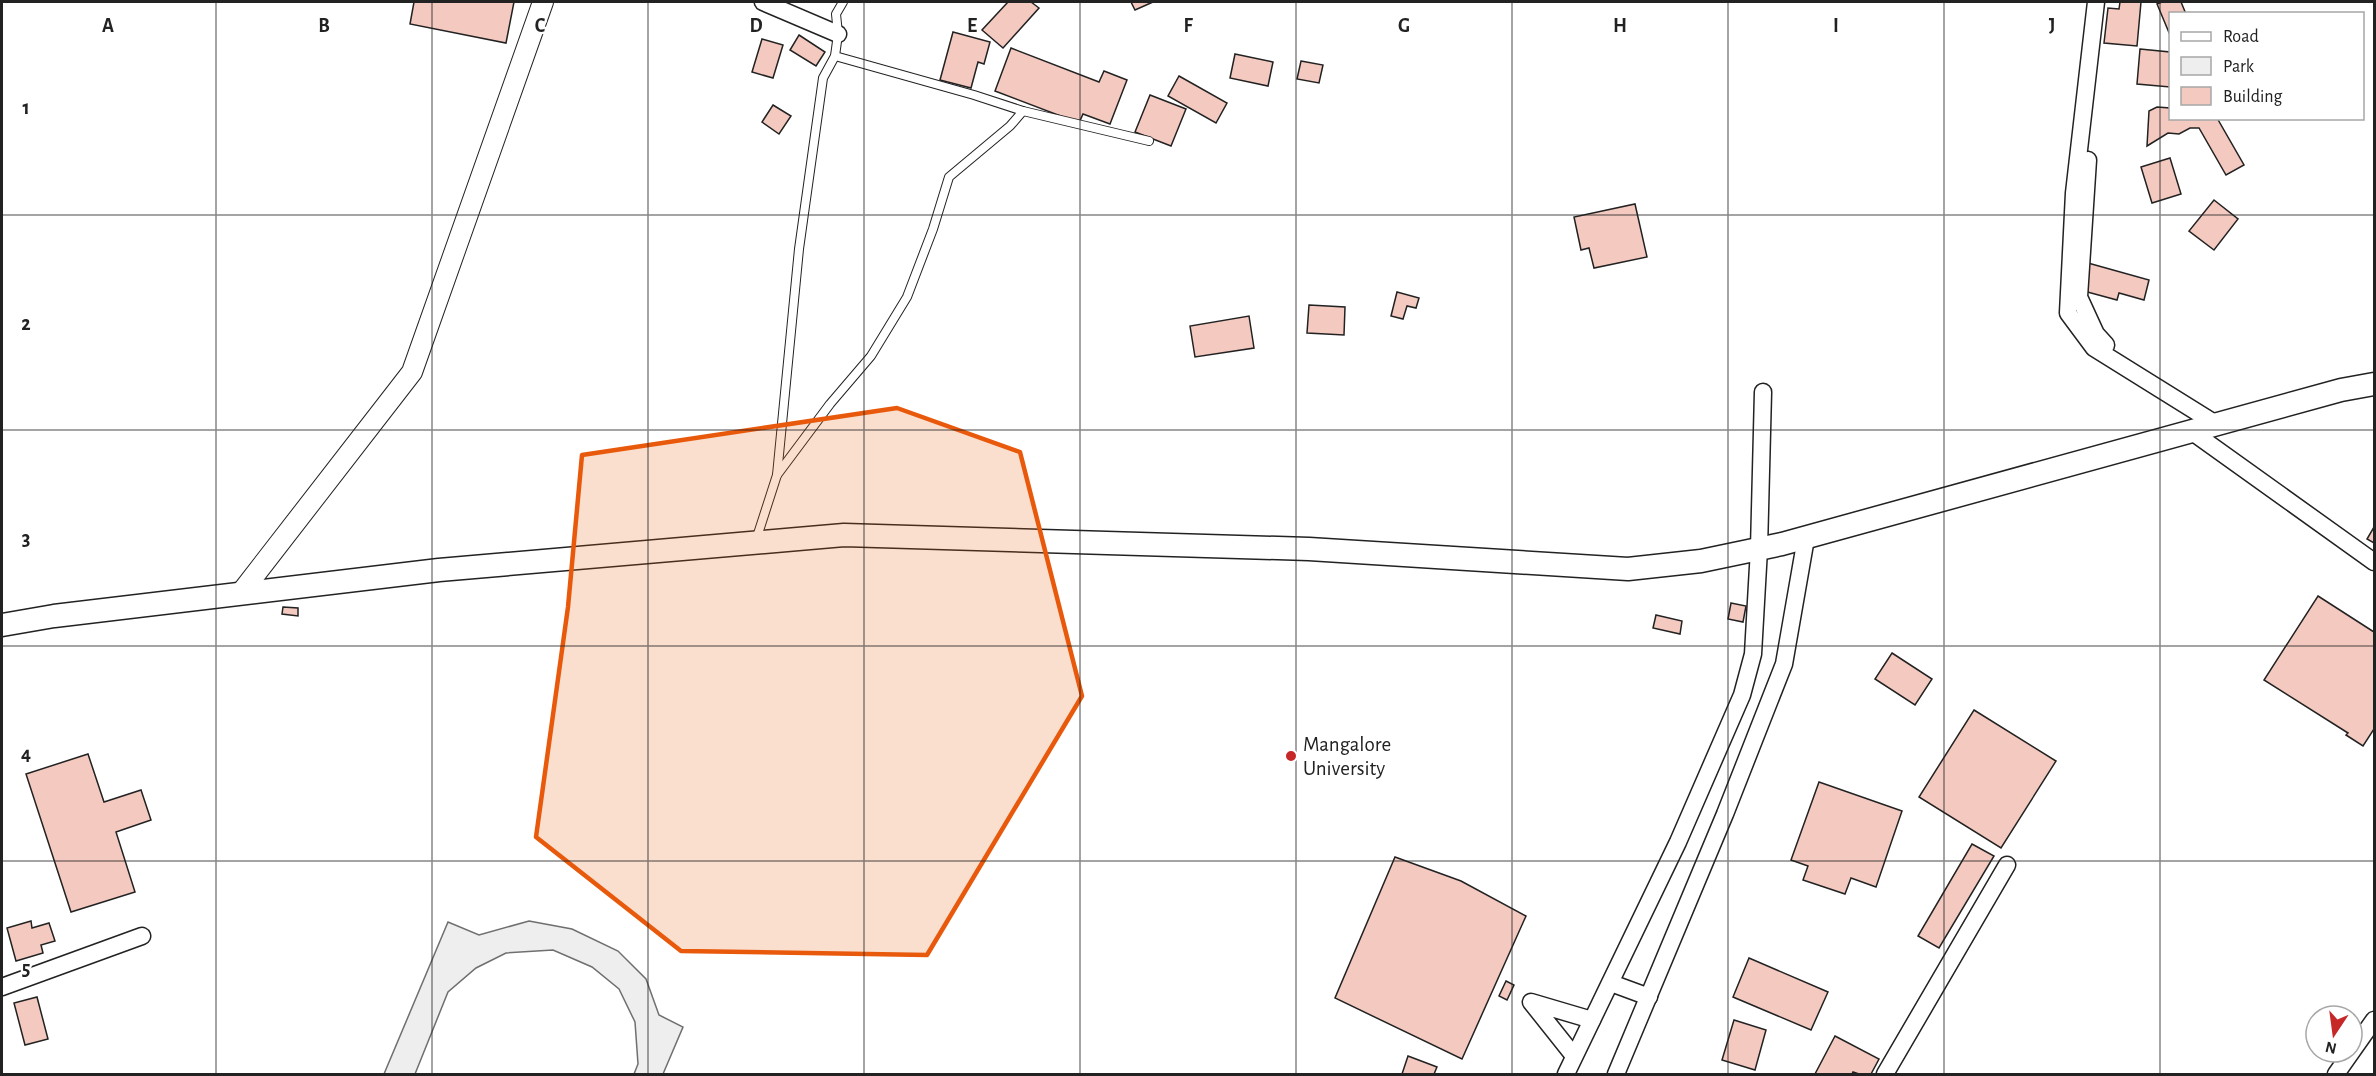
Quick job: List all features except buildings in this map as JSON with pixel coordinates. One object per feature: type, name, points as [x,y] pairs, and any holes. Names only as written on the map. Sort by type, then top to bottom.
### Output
[{"type":"main road","points":[[2,625],[54,616],[439,570],[844,535],[1298,548],[1628,569],[1701,561],[1806,538],[2219,423],[2341,390],[2374,384]]},
{"type":"street","points":[[240,594],[412,372],[543,2]]},
{"type":"street","points":[[763,2],[838,34]]},
{"type":"street","points":[[2097,2],[2074,193],[2068,313],[2094,348],[2219,423]]},
{"type":"street","points":[[1566,1074],[1678,842],[1742,695],[1753,654],[1760,549],[1763,392]]},
{"type":"street","points":[[2191,431],[2374,562]]},
{"type":"street","points":[[1616,1074],[1725,814],[1784,664],[1806,538]]},
{"type":"street","points":[[1885,1074],[2007,865]]},
{"type":"street","points":[[2,987],[142,936]]},
{"type":"street","points":[[1611,983],[1648,997]]},
{"type":"street","points":[[1574,1056],[1532,1002],[1592,1020]]},
{"type":"street","points":[[2337,1074],[2374,1020]]},
{"type":"lane","points":[[755,543],[777,475],[799,249],[823,78],[835,56],[838,34],[836,14],[843,2]]},
{"type":"lane","points":[[835,56],[952,88],[1023,111],[1149,141]]},
{"type":"lane","points":[[777,475],[830,404],[871,356],[907,297],[950,177],[1010,126],[1023,111]]},
{"type":"highlighted area","points":[[897,408],[1020,452],[1082,696],[927,955],[681,951],[536,837],[568,607],[582,455]]},
{"type":"green space","points":[[529,921],[572,929],[618,951],[646,979],[659,1015],[683,1027],[663,1074],[634,1074],[638,1064],[635,1022],[619,989],[592,967],[553,950],[506,953],[476,968],[448,992],[415,1074],[384,1074],[448,922],[479,935]]},
{"type":"place","name":"Mangalore University","points":[[1291,756]]}]
